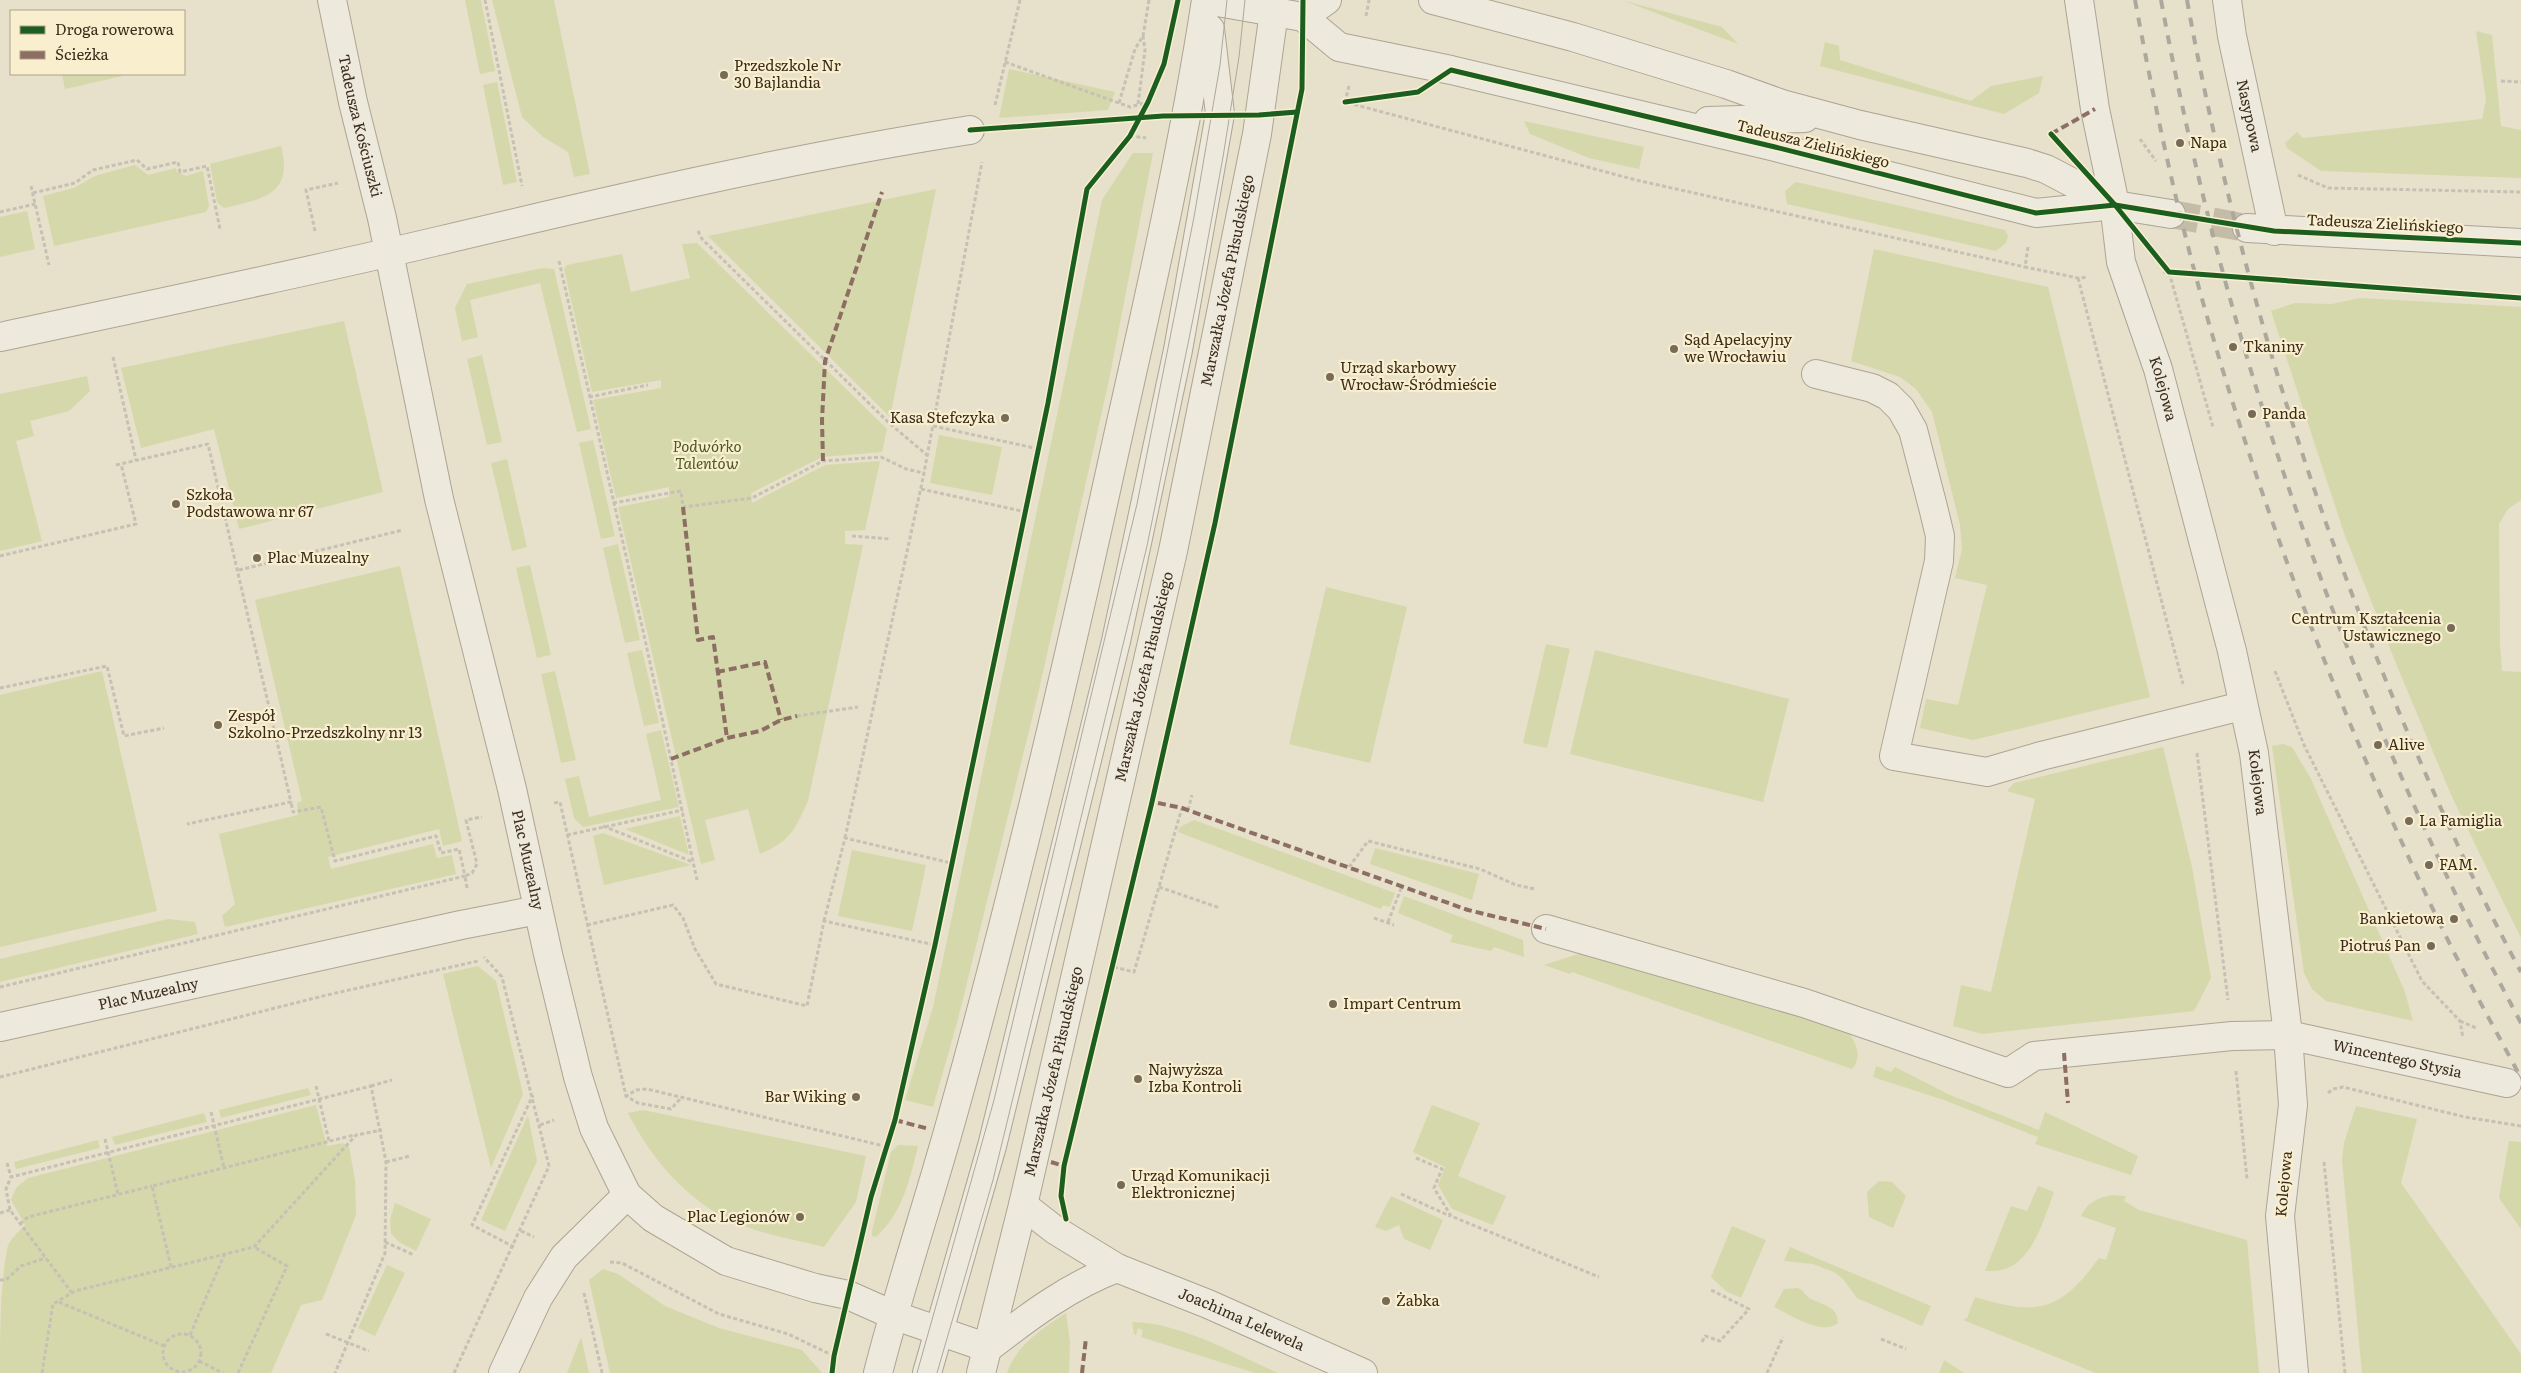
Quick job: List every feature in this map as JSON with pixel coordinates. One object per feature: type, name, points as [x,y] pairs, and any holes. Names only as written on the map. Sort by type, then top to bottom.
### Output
[{"type":"street","name":"Tadeusza Kościuszki","points":[[332,0],[353,102],[389,252]]},
{"type":"street","points":[[878,1373],[893,1314],[952,1116],[1060,701],[1149,295],[1191,93],[1206,0]]},
{"type":"street","points":[[927,1373],[992,1146],[1116,642],[1178,350],[1220,114],[1206,0]]},
{"type":"street","name":"Tadeusza Zielińskiego","points":[[1206,0],[1274,6],[1303,17],[1340,47],[1451,70],[1775,147],[2036,213],[2115,205],[2171,214]]},
{"type":"street","points":[[1303,17],[1327,0]]},
{"type":"street","name":"Tadeusza Zielińskiego","points":[[1433,0],[1573,37],[1726,84],[1782,104],[2027,163],[2046,169],[2115,205]]},
{"type":"street","name":"Kolejowa","points":[[2079,0],[2095,109],[2115,205],[2121,262],[2158,369],[2232,651],[2242,706],[2254,753],[2288,1035],[2293,1105],[2280,1216],[2294,1373]]},
{"type":"street","name":"Nasypowa","points":[[2228,0],[2236,54],[2274,231]]},
{"type":"street","name":"Marszałka Józefa Piłsudskiego","points":[[985,1361],[1023,1205],[1173,551],[1257,134],[1274,6]]},
{"type":"street","points":[[1665,121],[1834,118]]},
{"type":"street","points":[[0,337],[389,252],[655,191],[898,141],[980,130]]},
{"type":"street","name":"Tadeusza Zielińskiego","points":[[2247,228],[2274,231],[2521,242]]},
{"type":"street","name":"Plac Muzealny","points":[[0,1027],[538,910],[512,789],[428,448],[389,252]]},
{"type":"street","points":[[1816,374],[1872,388],[1888,396],[1902,409],[1913,430],[1940,536],[1939,561],[1894,756],[1987,772],[2040,756],[2242,706]]},
{"type":"street","points":[[538,910],[588,1112],[627,1195],[653,1218],[726,1261],[815,1288],[848,1295],[939,1332],[985,1361],[1023,1320],[1077,1285],[1117,1268]]},
{"type":"street","name":"Wincentego Stysia","points":[[1546,929],[1804,1003],[2008,1072],[2034,1056],[2232,1036],[2288,1035],[2507,1083]]},
{"type":"street","points":[[502,1373],[538,1298],[564,1257],[627,1195]]},
{"type":"street","name":"Joachima Lelewela","points":[[1023,1205],[1055,1230],[1117,1268],[1208,1304],[1363,1373]]},
{"type":"path","points":[[485,0],[522,188]]},
{"type":"path","points":[[587,925],[673,905],[683,918],[695,949],[716,984],[806,1006],[921,489],[933,426],[980,130],[1005,62],[1020,0]]},
{"type":"path","points":[[1138,105],[1145,50],[1143,36],[1149,0]]},
{"type":"path","points":[[1366,19],[1369,0]]},
{"type":"path","points":[[1120,103],[1135,49],[1143,36]]},
{"type":"path","points":[[1005,62],[1130,107],[1148,102]]},
{"type":"path","points":[[2501,80],[2521,82]]},
{"type":"path","points":[[1345,102],[1350,85]]},
{"type":"path","points":[[1345,102],[1363,99]]},
{"type":"path","points":[[1345,102],[1636,180],[2025,267],[2078,278],[2095,277]]},
{"type":"path","points":[[33,193],[75,183],[93,170],[136,160],[147,170],[178,162],[180,172],[207,166],[220,229]]},
{"type":"path","points":[[2292,172],[2328,188],[2521,192]]},
{"type":"path","points":[[315,231],[306,190],[342,182]]},
{"type":"path","points":[[31,186],[49,265]]},
{"type":"path","points":[[0,212],[36,204]]},
{"type":"path","points":[[698,231],[702,239],[888,423],[927,455]]},
{"type":"path","points":[[2025,267],[2030,240]]},
{"type":"path","points":[[559,261],[588,397],[683,810],[697,880]]},
{"type":"path","points":[[2163,264],[2170,272]]},
{"type":"path","points":[[113,357],[136,460]]},
{"type":"path","points":[[588,397],[648,385]]},
{"type":"path","points":[[933,426],[1039,449]]},
{"type":"path","points":[[116,465],[208,444],[239,570],[292,812],[321,807],[335,861],[436,836],[441,853],[458,849],[468,893]]},
{"type":"path","points":[[613,503],[681,491],[684,507],[752,498],[823,461],[881,456],[906,468],[924,473]]},
{"type":"path","points":[[0,556],[136,524],[121,464]]},
{"type":"path","points":[[921,489],[1026,512]]},
{"type":"path","points":[[239,570],[403,530]]},
{"type":"path","points":[[852,536],[890,539]]},
{"type":"path","points":[[0,688],[107,666],[124,736],[164,728]]},
{"type":"path","points":[[797,716],[858,707]]},
{"type":"path","points":[[2304,745],[2422,981],[2460,1020],[2476,1028]]},
{"type":"path","points":[[1188,810],[1192,795]]},
{"type":"path","points":[[187,824],[291,802]]},
{"type":"path","points":[[554,802],[560,802],[566,836],[626,1096],[638,1103],[671,1109],[682,1098]]},
{"type":"path","points":[[1111,966],[1134,972],[1182,808]]},
{"type":"path","points":[[566,836],[602,826],[683,810]]},
{"type":"path","points":[[0,987],[465,876],[472,873],[477,864],[466,820],[485,816]]},
{"type":"path","points":[[602,826],[693,862]]},
{"type":"path","points":[[844,838],[951,863]]},
{"type":"path","points":[[1348,867],[1368,841],[1480,869],[1516,885],[1535,889]]},
{"type":"path","points":[[1388,922],[1402,886]]},
{"type":"path","points":[[1159,887],[1220,908]]},
{"type":"path","points":[[1374,918],[1394,925]]},
{"type":"path","points":[[824,921],[935,946]]},
{"type":"path","points":[[454,1373],[514,1247],[549,1166],[533,1095],[502,977],[485,959],[483,952]]},
{"type":"path","points":[[0,1077],[327,995],[485,959]]},
{"type":"path","points":[[2460,1020],[2471,1074]]},
{"type":"path","points":[[11,1177],[392,1080]]},
{"type":"path","points":[[316,1086],[329,1142]]},
{"type":"path","points":[[335,1373],[385,1253],[386,1162],[382,1130],[371,1086]]},
{"type":"path","points":[[2323,1098],[2333,1089],[2343,1087],[2465,1117],[2521,1126]]},
{"type":"path","points":[[620,1103],[626,1096],[636,1090],[647,1089],[888,1146]]},
{"type":"path","points":[[514,1247],[472,1225],[533,1095]]},
{"type":"path","points":[[211,1112],[224,1168]]},
{"type":"path","points":[[540,1125],[554,1120]]},
{"type":"path","points":[[20,1224],[28,1216],[382,1130]]},
{"type":"path","points":[[42,1373],[53,1304],[72,1293],[254,1247],[356,1135]]},
{"type":"path","points":[[105,1138],[118,1194]]},
{"type":"path","points":[[2324,1154],[2345,1373]]},
{"type":"path","points":[[386,1162],[410,1156]]},
{"type":"path","points":[[1416,1158],[1442,1169],[1434,1188],[1451,1216]]},
{"type":"path","points":[[7,1163],[11,1177],[6,1189],[10,1210],[72,1293]]},
{"type":"path","points":[[152,1186],[171,1267]]},
{"type":"path","points":[[1401,1194],[1600,1277]]},
{"type":"path","points":[[0,1213],[10,1210]]},
{"type":"path","points":[[385,1242],[414,1255]]},
{"type":"path","points":[[238,1373],[287,1266],[254,1247]]},
{"type":"path","points":[[190,1335],[226,1253]]},
{"type":"path","points":[[0,1280],[6,1280],[21,1266],[46,1258]]},
{"type":"path","points":[[606,1262],[622,1263],[719,1314],[788,1334],[834,1356]]},
{"type":"path","points":[[582,1285],[602,1373]]},
{"type":"path","points":[[1702,1342],[1705,1336],[1720,1341],[1749,1309],[1709,1289]]},
{"type":"path","points":[[58,1301],[164,1346]]},
{"type":"path","points":[[326,1334],[369,1351]]},
{"type":"path","points":[[190,1335],[199,1344],[199,1361],[191,1369],[173,1371],[164,1362],[164,1346],[173,1336],[190,1335]]},
{"type":"path","points":[[1767,1373],[1783,1337]]},
{"type":"path","points":[[1881,1339],[1906,1349]]},
{"type":"path","points":[[199,1361],[223,1373]]},
{"type":"green space","points":[[465,0],[481,0],[495,71],[480,74]]},
{"type":"green space","points":[[492,0],[554,0],[590,174],[574,177],[568,152],[543,137],[522,117]]},
{"type":"green space","points":[[1621,0],[1722,27],[1738,44],[1624,1]]},
{"type":"green space","points":[[2476,31],[2492,35],[2501,126],[2521,130],[2521,178],[2321,171],[2287,148],[2285,143],[2297,132],[2303,138],[2482,119],[2486,100]]},
{"type":"green space","points":[[1825,42],[1839,46],[1840,60],[1971,101],[1991,86],[2043,76],[2039,93],[2004,114],[1820,66]]},
{"type":"green space","points":[[1009,69],[1115,92],[1108,110],[999,118]]},
{"type":"green space","points":[[62,75],[122,76],[65,89]]},
{"type":"green space","points":[[497,82],[517,182],[503,185],[483,85]]},
{"type":"green space","points":[[1524,121],[1644,147],[1639,169],[1589,158],[1530,134]]},
{"type":"green space","points":[[281,146],[284,162],[283,175],[279,185],[272,192],[251,201],[224,208],[217,202],[210,164]]},
{"type":"green space","points":[[1133,153],[1153,153],[1109,380],[1038,694],[958,1019],[933,1107],[905,1100],[933,1007],[1102,200]]},
{"type":"green space","points":[[135,165],[148,175],[176,168],[177,172],[186,176],[203,171],[209,206],[206,212],[54,246],[43,196],[74,188],[95,176]]},
{"type":"green space","points":[[1796,182],[2005,230],[2008,236],[2006,243],[1996,251],[1787,204],[1785,191]]},
{"type":"green space","points":[[936,189],[890,417],[708,236]]},
{"type":"green space","points":[[27,211],[35,249],[0,257],[0,217]]},
{"type":"green space","name":"Podwórko Talentów","points":[[697,243],[887,429],[882,452],[822,457],[751,493],[752,503],[825,465],[880,461],[865,530],[845,531],[845,544],[863,545],[808,801],[790,834],[778,844],[760,854],[748,809],[705,820],[715,860],[701,864],[618,507],[669,497],[669,487],[616,498],[593,400],[661,388],[661,380],[592,392],[564,269],[567,265],[622,254],[631,292],[690,278],[682,244]]},
{"type":"green space","points":[[1874,249],[2048,287],[2150,697],[1973,740],[1920,728],[1926,699],[1958,705],[1987,585],[1955,578],[1962,549],[1960,525],[1932,412],[1916,389],[1900,377],[1851,361]]},
{"type":"green space","points":[[543,268],[554,269],[591,429],[577,432],[540,283],[470,300],[478,337],[462,341],[455,308],[467,284]]},
{"type":"green space","name":"Centrum Kształcenia Ustawicznego","points":[[2360,298],[2521,307],[2521,500],[2508,509],[2499,524],[2502,671],[2521,672],[2521,938],[2452,797],[2397,666],[2344,533],[2271,311],[2295,303],[2332,304]]},
{"type":"green space","points":[[344,321],[383,492],[239,529],[214,429],[141,448],[121,368]]},
{"type":"green space","points":[[482,355],[502,442],[487,445],[467,359]]},
{"type":"green space","points":[[87,376],[90,391],[69,411],[30,421],[34,436],[16,441],[42,541],[0,551],[0,394]]},
{"type":"green space","points":[[939,435],[1002,447],[992,495],[930,483]]},
{"type":"green space","points":[[593,440],[615,536],[601,539],[579,443]]},
{"type":"green space","points":[[507,459],[527,547],[512,551],[491,463]]},
{"type":"green space","points":[[618,544],[640,640],[625,643],[603,548]]},
{"type":"green space","points":[[530,565],[551,655],[537,658],[516,568]]},
{"type":"green space","points":[[400,566],[462,841],[443,846],[439,829],[328,857],[331,869],[433,844],[437,858],[452,855],[456,874],[225,927],[222,916],[235,904],[219,834],[298,815],[297,803],[302,801],[255,600]]},
{"type":"green space","points":[[1326,587],[1407,607],[1370,763],[1289,744]]},
{"type":"green space","points":[[1546,644],[1570,649],[1547,748],[1523,743]]},
{"type":"green space","points":[[642,650],[659,723],[644,726],[627,653]]},
{"type":"green space","points":[[1595,650],[1789,699],[1763,802],[1570,754]]},
{"type":"green space","points":[[102,671],[157,911],[0,947],[0,695]]},
{"type":"green space","points":[[555,671],[576,760],[561,763],[541,674]]},
{"type":"green space","points":[[661,730],[679,807],[583,827],[574,818],[565,779],[579,776],[589,817],[661,800],[646,734]]},
{"type":"green space","points":[[2283,744],[2292,747],[2311,779],[2405,992],[2413,1021],[2326,1001],[2312,989],[2304,973],[2272,746]]},
{"type":"green space","points":[[2163,747],[2192,867],[2211,978],[2194,1011],[1982,1034],[1953,1026],[1961,985],[1991,992],[2035,799],[2007,791],[2014,783]]},
{"type":"green space","points":[[680,816],[689,855],[625,829]]},
{"type":"green space","points":[[1194,820],[1395,893],[1390,907],[1383,905],[1381,909],[1178,832],[1180,827]]},
{"type":"green space","points":[[603,833],[691,865],[604,885],[593,836]]},
{"type":"green space","points":[[1375,848],[1479,874],[1472,900],[1370,864]]},
{"type":"green space","points":[[852,850],[926,865],[912,931],[838,916]]},
{"type":"green space","points":[[1404,896],[1523,940],[1524,957],[1494,947],[1491,951],[1450,942],[1453,935],[1398,913]]},
{"type":"green space","points":[[168,919],[195,922],[198,934],[0,982],[0,959]]},
{"type":"green space","points":[[1581,953],[1848,1031],[1857,1050],[1857,1059],[1852,1069],[1572,972],[1570,974],[1544,965]]},
{"type":"green space","points":[[478,966],[496,981],[523,1094],[491,1168],[443,974]]},
{"type":"green space","points":[[1876,1066],[1891,1072],[1895,1067],[1950,1095],[2039,1130],[2045,1112],[2138,1156],[2131,1175],[2035,1144],[2038,1137],[1944,1100],[1873,1077]]},
{"type":"green space","points":[[308,1088],[311,1095],[221,1118],[219,1110]]},
{"type":"green space","points":[[316,1105],[327,1146],[343,1143],[349,1147],[355,1180],[356,1215],[322,1300],[301,1305],[271,1373],[0,1373],[0,1326],[7,1249],[12,1239],[25,1225],[11,1200],[16,1188],[28,1178]]},
{"type":"green space","points":[[1432,1105],[1480,1123],[1458,1176],[1506,1196],[1493,1225],[1452,1209],[1438,1185],[1445,1167],[1413,1152]]},
{"type":"green space","points":[[2356,1106],[2417,1119],[2401,1183],[2521,1354],[2521,1373],[2362,1373],[2342,1160],[2344,1143]]},
{"type":"green space","points":[[643,1110],[866,1156],[856,1202],[824,1247],[743,1226],[715,1212],[699,1201],[671,1176],[647,1146],[628,1113]]},
{"type":"green space","points":[[204,1113],[207,1122],[115,1145],[112,1137]]},
{"type":"green space","points":[[528,1115],[537,1161],[505,1231],[481,1220]]},
{"type":"green space","points":[[98,1140],[100,1148],[16,1169],[14,1162]]},
{"type":"green space","points":[[2509,1141],[2521,1142],[2521,1229],[2499,1198]]},
{"type":"green space","points":[[898,1145],[918,1146],[912,1171],[899,1207],[885,1228],[876,1237],[872,1236],[891,1152]]},
{"type":"green space","points":[[1879,1181],[1892,1182],[1906,1196],[1893,1228],[1869,1217],[1867,1192]]},
{"type":"green space","points":[[2038,1186],[2054,1192],[2042,1225],[2031,1247],[2015,1264],[2003,1270],[1985,1271],[2011,1206],[2027,1211]]},
{"type":"green space","points":[[2112,1195],[2126,1196],[2124,1201],[2139,1210],[2247,1240],[2259,1373],[2096,1373],[1963,1320],[1967,1318],[1975,1297],[2015,1307],[2031,1307],[2046,1305],[2072,1290],[2099,1258],[2106,1260],[2116,1228],[2081,1216],[2083,1211],[2094,1201]]},
{"type":"green space","points":[[1391,1196],[1443,1220],[1430,1250],[1404,1239],[1399,1225],[1386,1231],[1375,1227]]},
{"type":"green space","points":[[395,1203],[431,1219],[416,1251],[399,1242],[391,1233],[390,1220]]},
{"type":"green space","points":[[1732,1226],[1766,1240],[1741,1298],[1726,1291],[1711,1277]]},
{"type":"green space","points":[[1790,1247],[1931,1306],[1922,1326],[1857,1298],[1843,1279],[1834,1272],[1813,1264],[1784,1261]]},
{"type":"green space","points":[[387,1265],[405,1273],[375,1336],[358,1328]]},
{"type":"green space","points":[[603,1269],[618,1274],[665,1306],[719,1328],[802,1350],[822,1373],[610,1373],[589,1280]]},
{"type":"green space","points":[[1797,1288],[1802,1290],[1811,1299],[1834,1311],[1838,1323],[1831,1326],[1815,1326],[1774,1307],[1784,1289]]},
{"type":"green space","points":[[1066,1313],[1070,1342],[1069,1373],[1007,1373],[1011,1363],[1024,1345],[1039,1331]]},
{"type":"green space","points":[[1132,1322],[1151,1324],[1188,1333],[1278,1373],[1255,1373],[1141,1337],[1143,1330],[1138,1328],[1136,1335],[1134,1334]]},
{"type":"green space","points":[[581,1337],[589,1373],[567,1373]]},
{"type":"green space","points":[[1944,1360],[1964,1373],[1939,1373]]},
{"type":"tunnel","points":[[2171,214],[2247,228]]},
{"type":"tram line","points":[[917,1373],[994,1100],[1137,504],[1194,217],[1220,65],[1227,0]]},
{"type":"tram line","points":[[937,1373],[993,1180],[1147,546],[1196,304],[1223,157],[1239,57],[1245,0]]},
{"type":"railway","points":[[2135,0],[2164,145],[2199,288],[2248,451],[2276,531],[2336,691],[2369,769],[2469,982],[2521,1078]]},
{"type":"railway","points":[[2161,0],[2188,134],[2221,266],[2259,396],[2302,525],[2349,653],[2402,778],[2459,902],[2521,1023]]},
{"type":"railway","points":[[2187,0],[2227,189],[2251,282],[2307,467],[2373,648],[2410,738],[2463,856],[2521,972]]},
{"type":"marked path","points":[[2051,134],[2095,109]]},
{"type":"marked path","points":[[823,461],[822,420],[825,361],[882,192]]},
{"type":"marked path","points":[[683,507],[698,640],[713,637],[727,738]]},
{"type":"marked path","points":[[717,672],[765,662],[781,720]]},
{"type":"marked path","points":[[671,759],[727,738],[760,731],[781,720],[797,716]]},
{"type":"marked path","points":[[1158,803],[1182,808],[1468,910],[1546,929]]},
{"type":"marked path","points":[[2064,1053],[2068,1103]]},
{"type":"marked path","points":[[895,1120],[929,1129]]},
{"type":"marked path","points":[[1051,1162],[1064,1166]]},
{"type":"marked path","points":[[1082,1373],[1086,1338]]},
{"type":"cycle path","points":[[832,1373],[834,1356],[871,1197],[895,1120],[935,945],[1048,403],[1087,189],[1130,136],[1148,102],[1164,64],[1178,0]]},
{"type":"cycle path","points":[[1066,1219],[1061,1196],[1064,1166],[1152,802],[1215,523],[1302,89],[1303,0]]},
{"type":"cycle path","points":[[1345,102],[1418,92],[1451,70],[1775,147],[2036,213],[2115,205],[2274,231],[2521,243]]},
{"type":"cycle path","points":[[970,130],[1163,116],[1259,115],[1297,112]]},
{"type":"cycle path","points":[[2051,134],[2115,205],[2169,272],[2521,298]]},
{"type":"place","name":"Przedszkole Nr 30 Bajlandia","points":[[724,75]]},
{"type":"place","name":"Napa","points":[[2180,143]]},
{"type":"place","name":"Tkaniny","points":[[2233,347]]},
{"type":"place","name":"Sąd Apelacyjny we Wrocławiu","points":[[1674,349]]},
{"type":"place","name":"Urząd skarbowy Wrocław-Śródmieście","points":[[1330,377]]},
{"type":"place","name":"Panda","points":[[2252,414]]},
{"type":"place","name":"Kasa Stefczyka","points":[[1005,418]]},
{"type":"place","name":"Szkoła Podstawowa nr 67","points":[[176,504]]},
{"type":"place","name":"Plac Muzealny","points":[[257,558]]},
{"type":"place","name":"Centrum Kształcenia Ustawicznego","points":[[2451,628]]},
{"type":"place","name":"Zespół Szkolno-Przedszkolny nr 13","points":[[218,725]]},
{"type":"place","name":"Alive","points":[[2378,745]]},
{"type":"place","name":"La Famiglia","points":[[2409,821]]},
{"type":"place","name":"FAM.","points":[[2429,865]]},
{"type":"place","name":"Bankietowa","points":[[2454,919]]},
{"type":"place","name":"Piotruś Pan","points":[[2431,946]]},
{"type":"place","name":"Impart Centrum","points":[[1333,1004]]},
{"type":"place","name":"Najwyższa Izba Kontroli","points":[[1138,1079]]},
{"type":"place","name":"Bar Wiking","points":[[856,1097]]},
{"type":"place","name":"Urząd Komunikacji Elektronicznej","points":[[1121,1185]]},
{"type":"place","name":"Plac Legionów","points":[[800,1217]]},
{"type":"place","name":"Żabka","points":[[1386,1301]]}]
